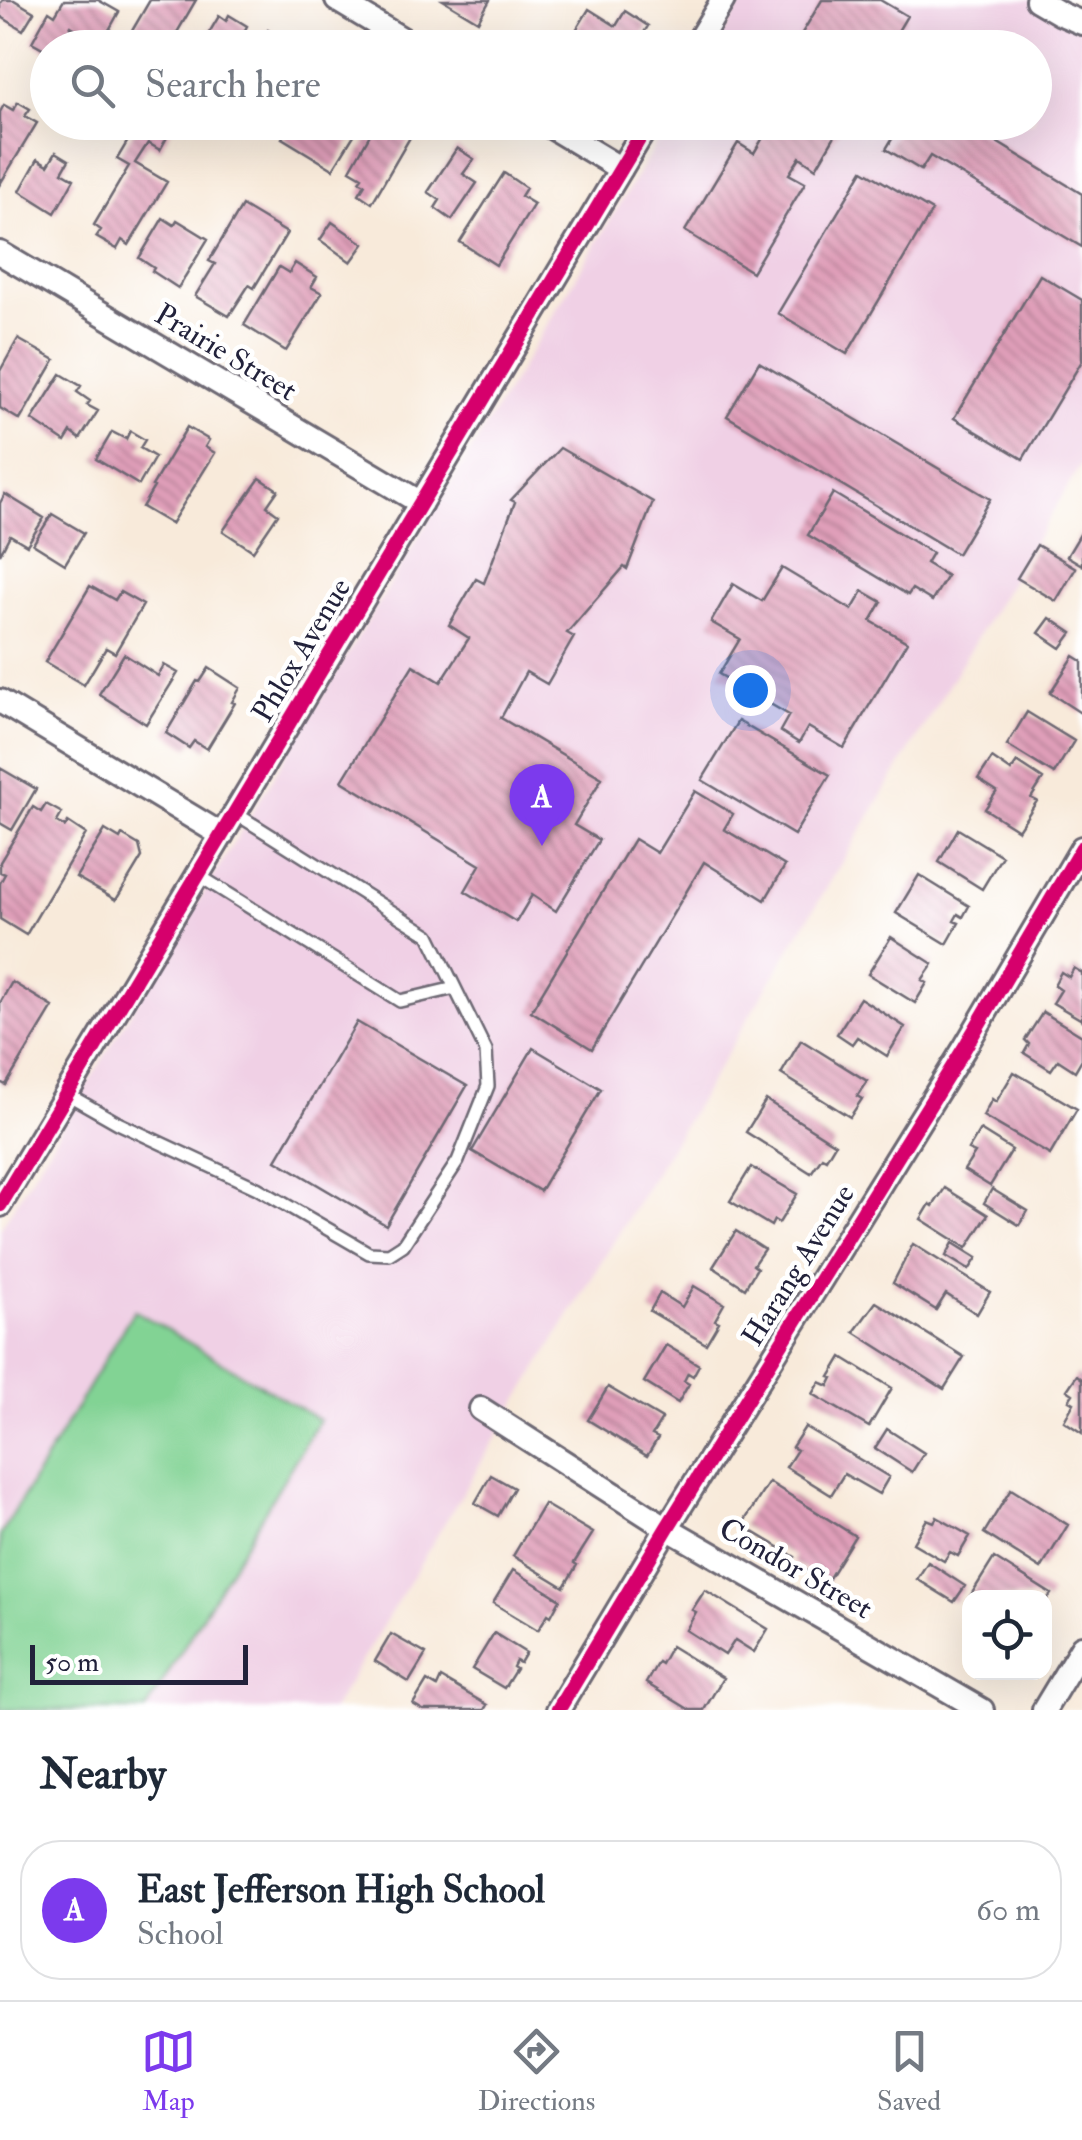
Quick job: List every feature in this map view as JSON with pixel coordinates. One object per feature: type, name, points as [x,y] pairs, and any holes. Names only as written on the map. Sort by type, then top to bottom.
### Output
[{"type":"street","points":[[336,0],[387,30]]},
{"type":"street","points":[[705,30],[723,0]]},
{"type":"street","points":[[1037,0],[1082,22]]},
{"type":"street","points":[[573,140],[622,169]]},
{"type":"street","name":"Phlox Avenue","points":[[0,1206],[639,140]]},
{"type":"street","name":"Prairie Street","points":[[0,253],[421,503]]},
{"type":"street","points":[[0,701],[222,835]]},
{"type":"street","name":"Harang Avenue","points":[[558,1710],[964,1050],[1082,848]]},
{"type":"street","points":[[0,1157],[21,1170]]},
{"type":"street","name":"Condor Street","points":[[481,1410],[668,1528],[982,1710]]},
{"type":"street","points":[[1044,1710],[1082,1646]]},
{"type":"lane","points":[[66,1094],[118,1123],[258,1188],[369,1253],[389,1254],[404,1245],[458,1161],[488,1086],[486,1051],[429,935],[235,813]]},
{"type":"lane","points":[[198,875],[400,1002],[455,988]]},
{"type":"shaded area","points":[[744,0],[1046,0],[1082,21],[1082,463],[332,1710],[0,1710],[0,1229],[659,140],[1052,140],[1052,30],[725,30]]},
{"type":"green space","points":[[134,1310],[319,1420],[146,1710],[0,1710],[0,1536]]},
{"type":"building","points":[[3,0],[14,0],[34,12],[23,30],[0,16]]},
{"type":"building","points":[[64,0],[98,0],[119,12],[109,30],[77,30],[71,26],[69,30],[39,30],[49,11],[55,15]]},
{"type":"building","points":[[150,0],[196,0],[178,30],[132,30]]},
{"type":"building","points":[[443,0],[490,0],[478,21]]},
{"type":"building","points":[[822,0],[880,0],[907,16],[899,30],[804,30]]},
{"type":"building","points":[[589,9],[616,26],[625,11],[648,26],[646,30],[576,30]]},
{"type":"building","points":[[229,15],[247,26],[245,30],[211,30],[219,16],[226,21]]},
{"type":"building","points":[[18,102],[30,109],[25,116],[30,119],[30,135],[0,184],[0,112],[4,105],[13,110]]},
{"type":"building","points":[[128,140],[166,140],[160,150],[148,143],[135,163],[167,182],[129,245],[122,240],[117,249],[96,237],[101,230],[94,225],[129,166],[117,159]]},
{"type":"building","points":[[285,140],[351,140],[333,169]]},
{"type":"building","points":[[367,140],[409,140],[372,203],[359,194],[365,184],[359,181],[362,177],[350,170]]},
{"type":"building","points":[[762,140],[832,140],[816,168],[800,157],[789,174],[805,183],[752,272],[685,231],[738,143],[754,153]]},
{"type":"building","points":[[891,140],[994,140],[1082,194],[1082,247],[930,156],[921,170],[886,149]]},
{"type":"building","points":[[457,148],[474,159],[463,174],[477,183],[452,220],[435,208],[440,200],[428,192]]},
{"type":"building","points":[[56,152],[69,160],[62,172],[74,179],[55,213],[20,191],[38,159],[48,165]]},
{"type":"building","points":[[863,170],[932,211],[847,354],[778,313]]},
{"type":"building","points":[[504,173],[526,188],[521,196],[534,204],[496,265],[460,242]]},
{"type":"building","points":[[242,206],[287,233],[254,288],[249,285],[229,316],[195,296],[215,264],[209,261]]},
{"type":"building","points":[[163,218],[174,225],[177,220],[208,239],[178,288],[139,258]]},
{"type":"building","points":[[332,222],[364,244],[351,262],[320,240]]},
{"type":"building","points":[[295,263],[317,277],[311,287],[322,293],[286,351],[244,325],[279,267],[289,273]]},
{"type":"building","points":[[1040,275],[1082,300],[1082,361],[1023,459],[954,418]]},
{"type":"building","points":[[18,339],[55,360],[20,420],[0,408],[0,371]]},
{"type":"building","points":[[759,362],[990,499],[957,554],[727,416]]},
{"type":"building","points":[[61,374],[81,386],[77,392],[98,411],[80,439],[71,432],[65,442],[32,420]]},
{"type":"building","points":[[187,427],[209,440],[205,447],[215,453],[171,524],[142,507]]},
{"type":"building","points":[[130,431],[145,440],[140,448],[155,457],[139,485],[96,459],[112,432],[126,439]]},
{"type":"building","points":[[560,448],[653,502],[627,569],[624,567],[567,633],[574,637],[547,684],[526,672],[501,718],[602,778],[574,825],[599,840],[556,911],[532,895],[516,922],[465,891],[480,865],[342,781],[413,665],[441,682],[469,638],[449,625],[476,579],[484,583],[515,502],[511,500]]},
{"type":"building","points":[[260,478],[278,490],[267,506],[278,514],[253,551],[223,531]]},
{"type":"building","points":[[833,493],[932,553],[926,563],[947,576],[932,601],[912,589],[908,595],[808,535]]},
{"type":"building","points":[[5,494],[44,518],[27,545],[10,535],[0,554],[0,503]]},
{"type":"building","points":[[52,514],[84,533],[65,564],[33,544]]},
{"type":"building","points":[[1082,531],[1082,565],[1067,556]]},
{"type":"building","points":[[1037,545],[1076,568],[1056,601],[1017,578]]},
{"type":"building","points":[[782,568],[852,610],[863,591],[882,602],[871,621],[907,642],[844,748],[808,727],[799,743],[780,731],[789,715],[719,674],[740,639],[711,622],[733,584],[762,601]]},
{"type":"building","points":[[90,586],[115,600],[120,592],[143,605],[115,653],[106,648],[84,685],[45,662]]},
{"type":"building","points":[[1050,618],[1072,633],[1061,648],[1039,633]]},
{"type":"building","points":[[124,654],[158,676],[164,665],[178,673],[146,724],[99,694]]},
{"type":"building","points":[[1074,656],[1082,661],[1082,714],[1050,693]]},
{"type":"building","points":[[209,668],[240,688],[207,749],[194,741],[189,748],[166,733]]},
{"type":"building","points":[[1027,712],[1074,741],[1054,774],[1007,745]]},
{"type":"building","points":[[738,721],[830,775],[794,835],[702,780]]},
{"type":"building","points":[[992,758],[1011,771],[1017,762],[1043,779],[1031,798],[1037,801],[1018,830],[985,809],[997,791],[978,779]]},
{"type":"building","points":[[0,768],[36,789],[12,830],[0,823]]},
{"type":"building","points":[[695,791],[733,814],[724,829],[785,866],[765,900],[704,862],[592,1049],[531,1011],[634,839],[657,853]]},
{"type":"building","points":[[46,804],[62,813],[57,822],[65,827],[68,822],[86,834],[26,935],[0,919],[0,883],[5,874],[0,872],[0,862],[33,807],[41,812]]},
{"type":"building","points":[[958,829],[1002,856],[982,889],[939,862]]},
{"type":"building","points":[[105,830],[139,845],[142,857],[116,900],[76,877]]},
{"type":"building","points":[[919,875],[969,906],[963,917],[958,914],[954,921],[959,923],[947,944],[896,913]]},
{"type":"building","points":[[891,937],[933,964],[922,980],[927,983],[915,1003],[868,974]]},
{"type":"building","points":[[1074,968],[1082,973],[1082,1020],[1053,1003],[1061,990],[1054,985],[1061,972],[1069,977]]},
{"type":"building","points":[[12,982],[53,1007],[6,1085],[0,1082],[0,1003]]},
{"type":"building","points":[[860,998],[905,1027],[887,1056],[857,1037],[852,1044],[837,1034]]},
{"type":"building","points":[[1043,1012],[1082,1036],[1082,1059],[1075,1071],[1058,1060],[1051,1070],[1024,1053],[1029,1044],[1025,1040]]},
{"type":"building","points":[[357,1022],[467,1086],[386,1225],[276,1160]]},
{"type":"building","points":[[801,1040],[867,1081],[857,1096],[862,1099],[850,1117],[781,1074]]},
{"type":"building","points":[[533,1048],[601,1089],[540,1191],[472,1151]]},
{"type":"building","points":[[1014,1072],[1077,1109],[1050,1155],[983,1116]]},
{"type":"building","points":[[766,1100],[835,1144],[811,1173],[746,1132]]},
{"type":"building","points":[[980,1130],[1012,1150],[990,1186],[964,1170],[975,1153],[968,1150]]},
{"type":"building","points":[[751,1167],[797,1194],[779,1223],[774,1220],[771,1226],[730,1201]]},
{"type":"building","points":[[945,1188],[988,1215],[967,1248],[921,1219]]},
{"type":"building","points":[[992,1189],[1028,1211],[1019,1225],[984,1203]]},
{"type":"building","points":[[736,1231],[764,1249],[745,1288],[713,1267]]},
{"type":"building","points":[[953,1243],[977,1258],[969,1270],[946,1256]]},
{"type":"building","points":[[913,1244],[990,1292],[977,1314],[946,1294],[936,1310],[893,1283]]},
{"type":"building","points":[[694,1286],[724,1304],[706,1344],[650,1311],[660,1293],[682,1307]]},
{"type":"building","points":[[876,1302],[964,1357],[944,1389],[854,1332]]},
{"type":"building","points":[[666,1345],[699,1365],[693,1376],[688,1373],[684,1381],[689,1384],[678,1403],[644,1382]]},
{"type":"building","points":[[842,1357],[892,1388],[869,1427],[813,1394],[820,1382],[829,1386]]},
{"type":"building","points":[[1077,1375],[1082,1379],[1082,1433],[1064,1421],[1074,1403],[1069,1400],[1073,1394],[1067,1390]]},
{"type":"building","points":[[608,1387],[662,1419],[652,1435],[658,1438],[647,1456],[588,1420]]},
{"type":"building","points":[[805,1427],[889,1477],[879,1494],[844,1474],[831,1495],[786,1467],[797,1450],[792,1447]]},
{"type":"building","points":[[887,1429],[924,1453],[912,1472],[875,1448]]},
{"type":"building","points":[[491,1475],[514,1488],[498,1516],[475,1503]]},
{"type":"building","points":[[769,1482],[855,1536],[826,1583],[792,1562],[795,1557],[742,1525]]},
{"type":"building","points":[[1011,1489],[1068,1525],[1041,1569],[984,1533]]},
{"type":"building","points":[[544,1504],[593,1533],[564,1587],[513,1556]]},
{"type":"building","points":[[937,1517],[970,1536],[958,1556],[950,1552],[944,1561],[913,1543],[927,1519],[934,1522]]},
{"type":"building","points":[[994,1558],[1045,1590],[974,1590]]},
{"type":"building","points":[[928,1562],[965,1586],[954,1602],[917,1579]]},
{"type":"building","points":[[513,1570],[560,1599],[538,1630],[493,1603]]},
{"type":"building","points":[[705,1590],[768,1629],[754,1652],[735,1640],[725,1655],[686,1630],[696,1612],[692,1610]]},
{"type":"building","points":[[494,1633],[526,1653],[520,1663],[516,1661],[516,1669],[504,1688],[472,1669]]},
{"type":"building","points":[[391,1634],[426,1654],[409,1682],[375,1661]]},
{"type":"building","points":[[671,1646],[723,1678],[704,1710],[690,1710],[646,1683]]},
{"type":"building","points":[[441,1678],[487,1705],[484,1710],[423,1710],[413,1704],[427,1681],[437,1687]]},
{"type":"cycle path","points":[[0,1205],[638,140]]},
{"type":"cycle path","points":[[558,1710],[964,1049],[1082,848]]},
{"type":"place","name":"East Jefferson High School","points":[[542,846]]}]
